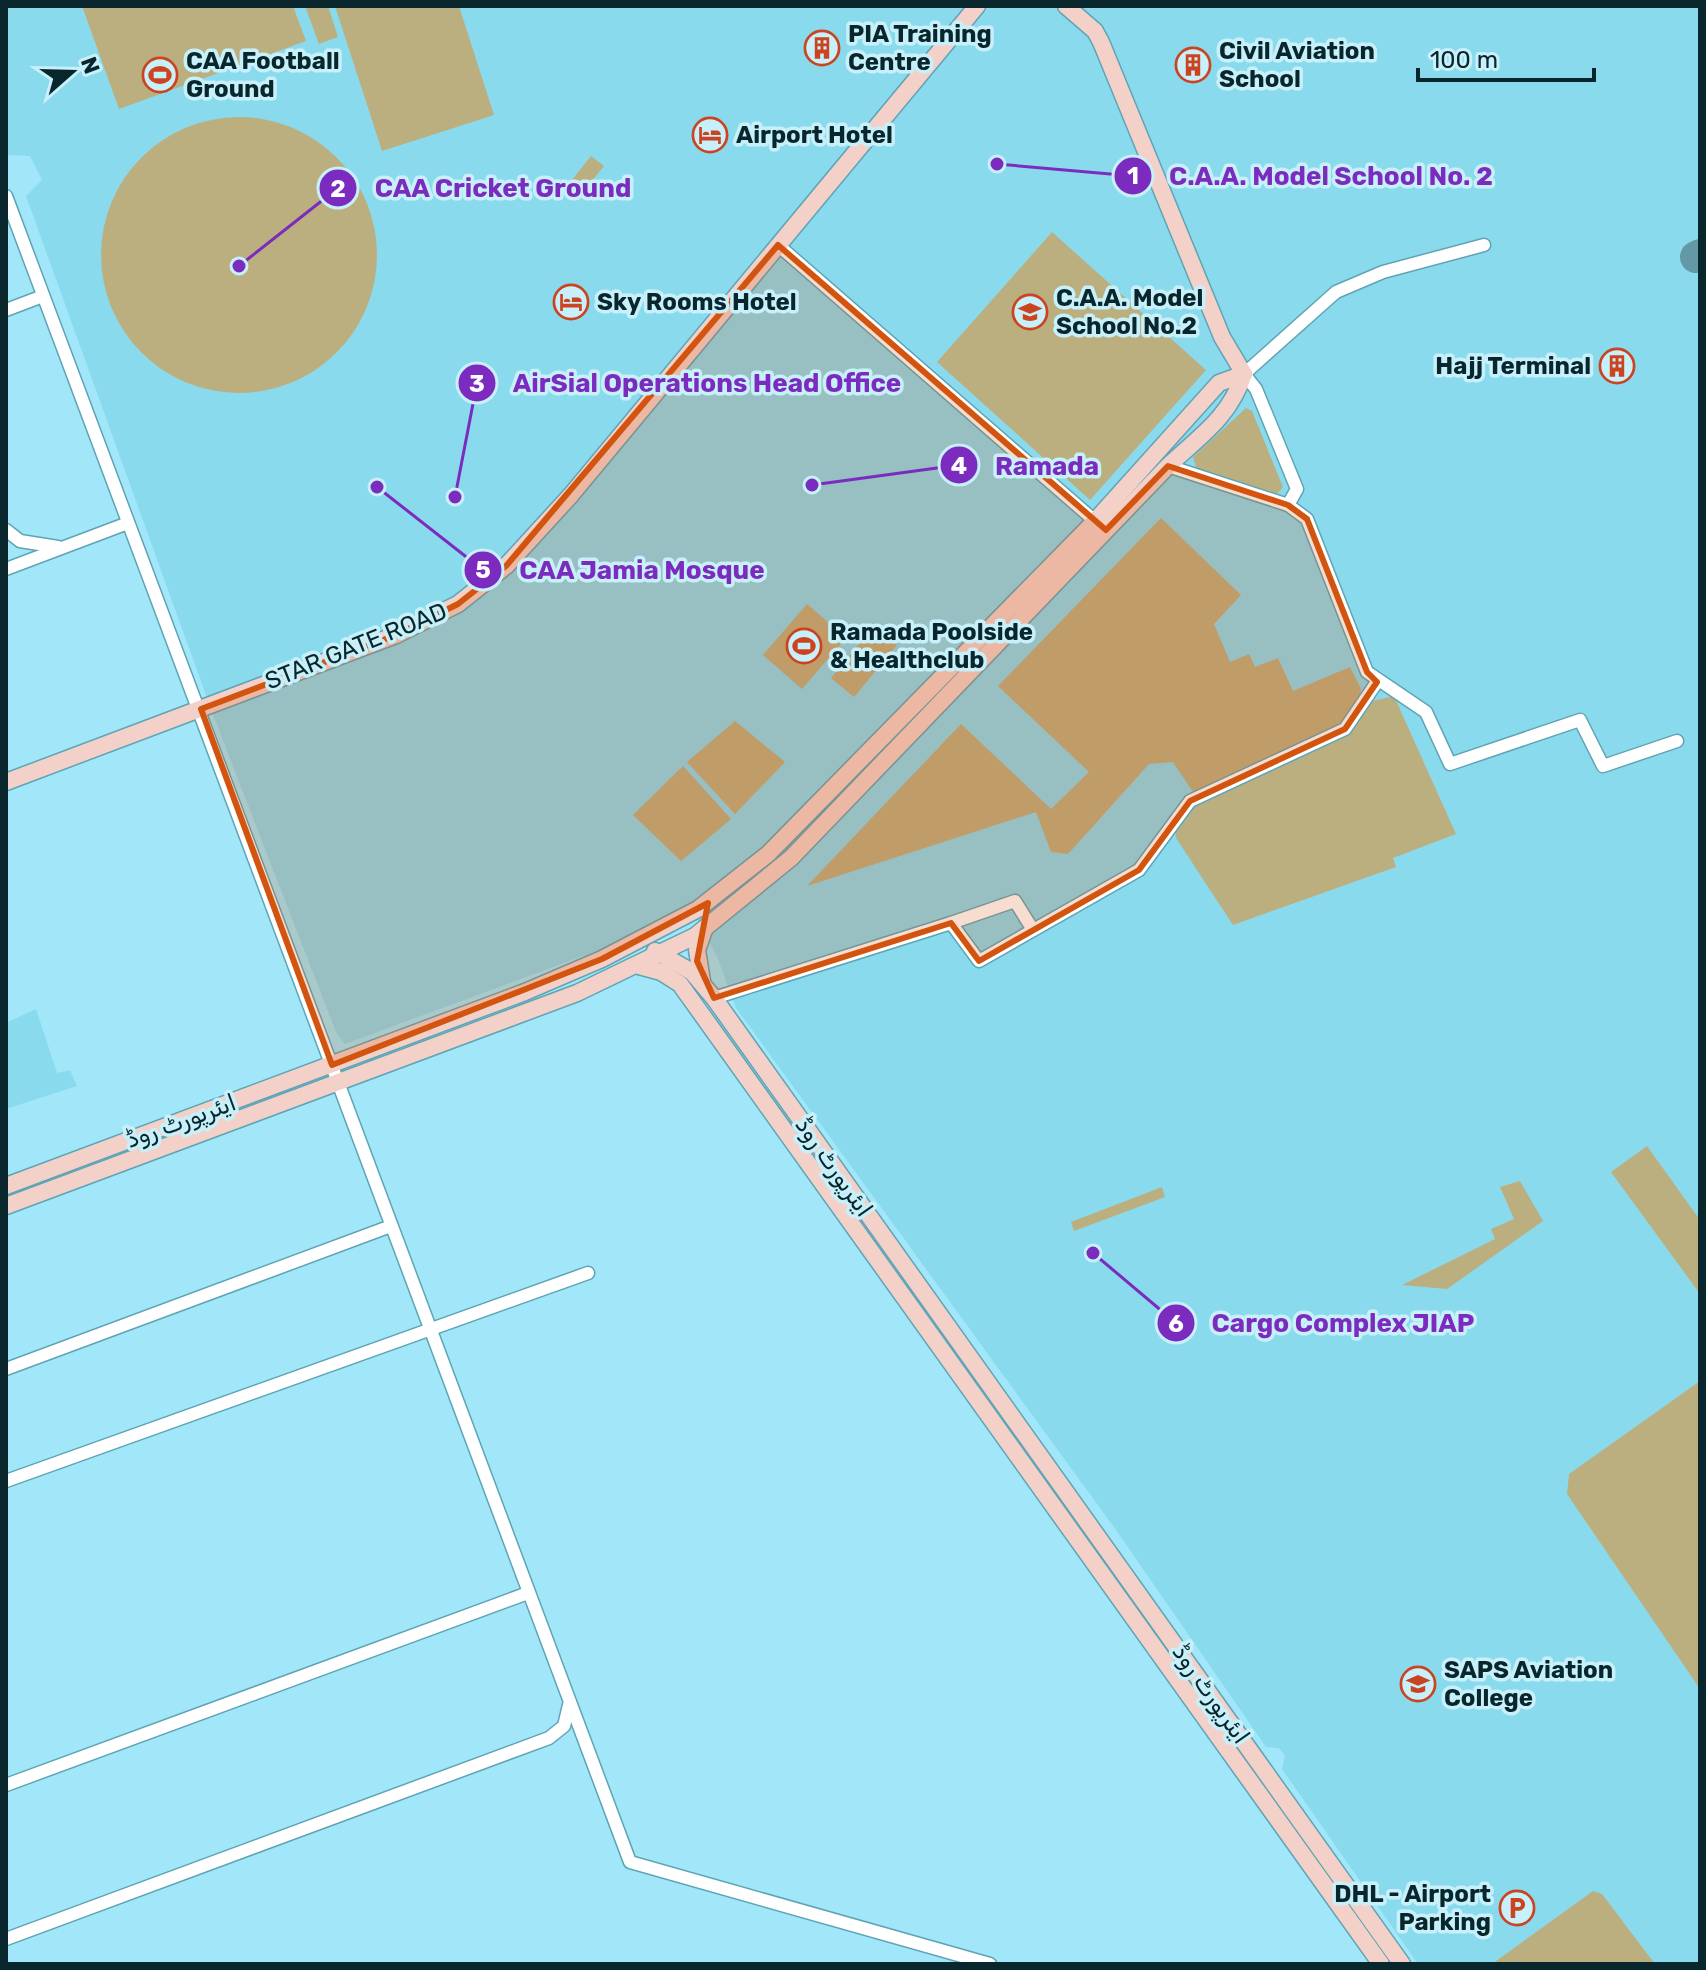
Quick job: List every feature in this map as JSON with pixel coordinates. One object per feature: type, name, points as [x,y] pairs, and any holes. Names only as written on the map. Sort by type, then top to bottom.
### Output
[{"type":"main road","name":"STAR GATE ROAD","points":[[6,782],[396,635],[458,604],[506,566],[571,495],[977,6]]},
{"type":"main road","points":[[626,947],[698,909],[768,854],[947,671],[1219,420],[1236,399],[1244,374],[1216,323],[1101,42],[1095,31],[1066,6]]},
{"type":"main road","points":[[1050,577],[1095,521],[1219,383],[1244,374]]},
{"type":"main road","name":"ایئرپورٹ روڈ","points":[[6,1206],[577,993],[639,966],[683,942],[791,858],[960,684],[1050,577]]},
{"type":"main road","points":[[947,671],[960,684]]},
{"type":"main road","points":[[680,984],[683,942],[698,909]]},
{"type":"main road","points":[[703,983],[697,950],[704,928]]},
{"type":"main road","name":"ایئرپورٹ روڈ","points":[[6,1186],[525,992],[626,947],[663,953],[680,962],[714,998],[1402,1964]]},
{"type":"main road","points":[[639,966],[661,972],[680,984]]},
{"type":"main road","name":"ایئرپورٹ روڈ","points":[[680,984],[1381,1964]]},
{"type":"street","points":[[6,196],[201,709],[428,1329],[630,1862],[990,1964]]},
{"type":"street","points":[[778,245],[1095,521]]},
{"type":"street","points":[[1288,505],[1297,489],[1260,399],[1244,374],[1336,292],[1383,272],[1484,245]]},
{"type":"street","points":[[6,310],[43,296]]},
{"type":"street","points":[[1168,466],[1288,505],[1307,519],[1367,672],[1377,682],[1413,700],[1426,712],[1450,764],[1580,720],[1603,766],[1677,741]]},
{"type":"street","points":[[6,569],[128,523]]},
{"type":"street","points":[[6,530],[20,541],[60,547]]},
{"type":"street","points":[[951,923],[979,961],[1139,870],[1190,801],[1345,729],[1377,682]]},
{"type":"street","points":[[714,998],[1015,901],[1033,930]]},
{"type":"street","points":[[6,1369],[391,1226]]},
{"type":"street","points":[[6,1481],[588,1273]]},
{"type":"street","points":[[6,1785],[528,1593]]},
{"type":"street","points":[[6,1939],[549,1738],[564,1726],[569,1704]]},
{"type":"highlighted area","points":[[778,245],[1106,530],[1168,466],[1288,505],[1307,519],[1367,672],[1377,682],[1345,729],[1190,801],[1139,870],[979,961],[951,923],[714,998],[697,961],[708,903],[602,959],[332,1065],[201,709],[396,635],[458,604],[506,566]]},
{"type":"shaded area","points":[[6,6],[1700,6],[1700,1964],[1418,1964],[1282,1769],[1285,1756],[1279,1748],[1266,1747],[1116,1530],[736,1008],[718,959],[689,903],[607,947],[345,1044],[336,1032],[212,712],[26,196],[42,180],[30,156],[6,155]]},
{"type":"shaded area","name":"CAA Football Ground","points":[[82,6],[293,6],[306,41],[119,109]]},
{"type":"shaded area","points":[[305,6],[328,6],[338,37],[319,44]]},
{"type":"shaded area","points":[[335,6],[459,6],[494,115],[382,151]]},
{"type":"shaded area","points":[[239,117],[266,120],[292,128],[336,158],[366,202],[374,228],[377,255],[374,282],[366,308],[336,352],[292,382],[266,390],[239,393],[212,390],[186,382],[142,352],[112,308],[104,282],[101,255],[104,228],[112,202],[142,158],[186,128],[212,120]]},
{"type":"shaded area","points":[[591,156],[604,166],[584,191],[571,181]]},
{"type":"shaded area","points":[[1052,232],[1206,370],[1090,500],[937,362]]},
{"type":"shaded area","points":[[1246,408],[1252,411],[1283,487],[1277,494],[1198,474],[1193,457]]},
{"type":"shaded area","points":[[1161,518],[1241,595],[1214,624],[1230,662],[1249,654],[1255,667],[1278,658],[1293,691],[1350,667],[1361,689],[1358,705],[1342,727],[1256,768],[1193,792],[1173,762],[1149,764],[1068,854],[1051,852],[1036,812],[807,886],[961,724],[1051,809],[1089,772],[998,686]]},
{"type":"shaded area","name":"Ramada Poolside & Healthclub","points":[[807,604],[846,638],[802,689],[763,655]]},
{"type":"shaded area","points":[[874,626],[897,645],[854,697],[831,678]]},
{"type":"shaded area","points":[[1394,696],[1456,834],[1393,858],[1396,867],[1233,925],[1176,838],[1181,818],[1209,795],[1348,733],[1368,702]]},
{"type":"shaded area","points":[[735,721],[785,762],[735,814],[687,762]]},
{"type":"shaded area","points":[[683,766],[731,819],[681,861],[633,815]]},
{"type":"shaded area","points":[[36,1009],[57,1073],[70,1070],[77,1086],[6,1109],[6,1023]]},
{"type":"shaded area","points":[[1647,1146],[1700,1220],[1700,1294],[1611,1172]]},
{"type":"shaded area","points":[[1520,1181],[1543,1221],[1447,1289],[1402,1285],[1495,1239],[1491,1229],[1514,1219],[1500,1187]]},
{"type":"shaded area","points":[[1162,1187],[1165,1197],[1074,1231],[1071,1222]]},
{"type":"shaded area","points":[[1700,1381],[1700,1689],[1567,1494],[1569,1474]]},
{"type":"shaded area","points":[[1593,1891],[1602,1894],[1655,1964],[1492,1964]]},
{"type":"taxiway","points":[[1696,257],[1700,255]]},
{"type":"place","name":"PIA Training Centre","points":[[822,48]]},
{"type":"place","name":"Civil Aviation School","points":[[1193,65]]},
{"type":"place","name":"CAA Football Ground","points":[[160,75]]},
{"type":"place","name":"Airport Hotel","points":[[710,135]]},
{"type":"place","name":"C.A.A. Model School No. 2","points":[[997,164]]},
{"type":"place","name":"CAA Cricket Ground","points":[[239,266]]},
{"type":"place","name":"Sky Rooms Hotel","points":[[571,302]]},
{"type":"place","name":"C.A.A. Model School No.2","points":[[1030,312]]},
{"type":"place","name":"Hajj Terminal","points":[[1617,366]]},
{"type":"place","name":"Ramada","points":[[812,485]]},
{"type":"place","name":"CAA Jamia Mosque","points":[[377,487]]},
{"type":"place","name":"AirSial Operations Head Office","points":[[455,497]]},
{"type":"place","name":"Ramada Poolside & Healthclub","points":[[804,646]]},
{"type":"place","name":"Cargo Complex JIAP","points":[[1093,1253]]},
{"type":"place","name":"SAPS Aviation College","points":[[1418,1684]]},
{"type":"place","name":"DHL - Airport Parking","points":[[1517,1908]]}]
